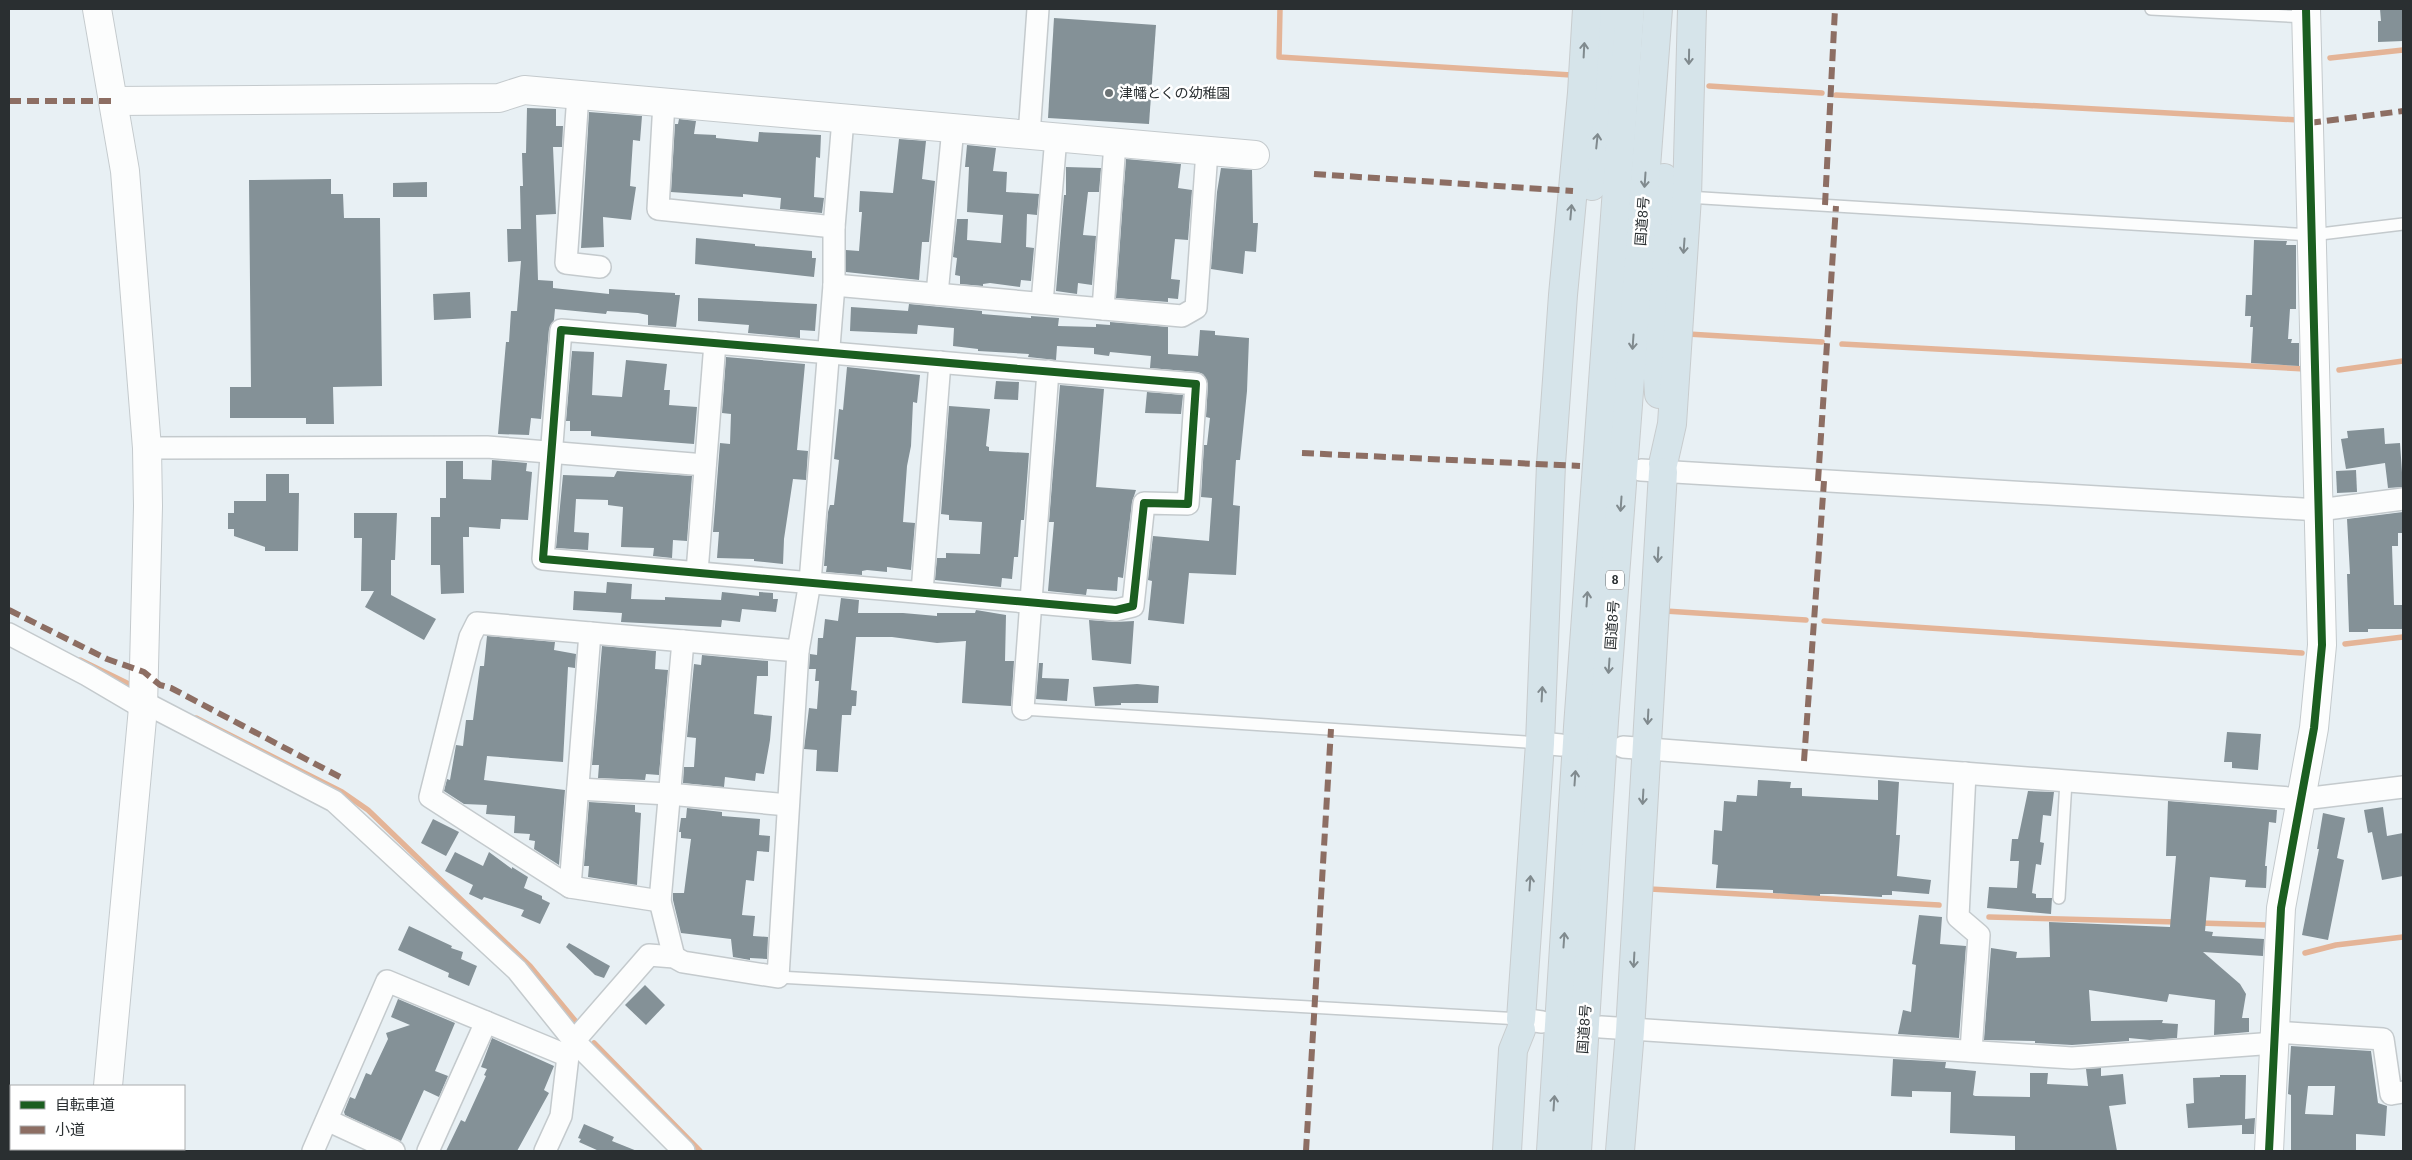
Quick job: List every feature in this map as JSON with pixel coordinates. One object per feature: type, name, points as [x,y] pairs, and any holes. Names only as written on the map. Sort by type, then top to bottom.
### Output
[{"type":"highway","points":[[1524,1151],[1526,1048],[1550,744],[1551,464],[1563,295],[1582,93],[1587,9]]},
{"type":"highway","points":[[1550,519],[1562,504],[1576,323],[1597,140],[1608,9]]},
{"type":"highway","name":"国道8号","points":[[1551,1151],[1579,718],[1630,9]]},
{"type":"highway","name":"国道8号","points":[[1577,1151],[1604,721],[1658,9]]},
{"type":"highway","points":[[1606,1151],[1656,469],[1657,363],[1671,9]]},
{"type":"highway","points":[[1656,469],[1672,424],[1688,197],[1692,9]]},
{"type":"highway","points":[[1507,1151],[1513,1050],[1528,1024]]},
{"type":"highway","points":[[1616,1029],[1620,1151]]},
{"type":"street","points":[[97,9],[125,171],[147,448],[148,506],[143,697],[108,1085]]},
{"type":"street","points":[[1029,135],[1038,9]]},
{"type":"street","points":[[2269,1151],[2281,908],[2303,799],[2314,728],[2322,645],[2306,13]]},
{"type":"street","points":[[114,101],[499,98],[524,90],[1255,155]]},
{"type":"street","points":[[578,95],[566,263],[600,267]]},
{"type":"street","points":[[664,102],[658,209],[834,228]]},
{"type":"street","points":[[545,1151],[561,1116],[571,1048],[649,954],[674,957],[683,962],[778,977],[798,651],[810,582],[834,285],[834,228],[843,119]]},
{"type":"street","points":[[937,294],[953,128]]},
{"type":"street","points":[[1042,304],[1056,137]]},
{"type":"street","points":[[1103,309],[1115,143]]},
{"type":"street","points":[[834,285],[1182,316],[1196,308],[1207,151]]},
{"type":"street","points":[[561,330],[829,352],[1196,384],[1188,504],[1144,503],[1133,606],[1116,610],[543,559],[561,330]]},
{"type":"street","points":[[697,572],[715,343]]},
{"type":"street","points":[[922,592],[940,362]]},
{"type":"street","points":[[1023,709],[1048,371]]},
{"type":"street","points":[[147,448],[487,447],[705,465]]},
{"type":"street","points":[[1656,469],[2319,510],[2403,499]]},
{"type":"street","points":[[660,901],[570,888],[430,797],[470,637],[477,623],[798,651]]},
{"type":"street","points":[[570,888],[590,633]]},
{"type":"street","points":[[9,634],[87,675],[143,697],[151,706],[334,801],[517,970],[571,1048],[684,1151]]},
{"type":"street","points":[[674,957],[660,901],[682,641]]},
{"type":"street","points":[[1635,748],[2303,799],[2403,787]]},
{"type":"street","points":[[1965,773],[1958,917],[1979,935],[1971,1051]]},
{"type":"street","points":[[578,789],[669,794],[788,805]]},
{"type":"street","points":[[313,1151],[387,981],[486,1022],[571,1048]]},
{"type":"street","points":[[428,1151],[486,1022]]},
{"type":"street","points":[[1616,1029],[2072,1058],[2275,1038],[2383,1040],[2391,1094],[2403,1092]]},
{"type":"street","points":[[327,1120],[394,1151]]},
{"type":"lane","points":[[2151,9],[2306,13]]},
{"type":"lane","points":[[1688,197],[2312,235],[2403,224]]},
{"type":"lane","points":[[1023,709],[1550,744]]},
{"type":"lane","points":[[2059,898],[2066,781]]},
{"type":"lane","points":[[778,977],[1528,1024]]},
{"type":"building","points":[[2380,9],[2403,9],[2403,41],[2378,42],[2378,21],[2381,21]]},
{"type":"building","points":[[1054,18],[1156,25],[1149,124],[1048,118]]},
{"type":"building","points":[[527,108],[556,109],[556,126],[563,126],[562,147],[553,147],[556,214],[536,215],[538,280],[553,281],[553,288],[609,294],[609,289],[675,293],[675,295],[680,295],[676,327],[648,325],[648,315],[638,313],[607,311],[606,314],[555,309],[554,320],[549,329],[541,419],[531,418],[529,435],[498,434],[506,342],[509,342],[511,311],[517,311],[521,261],[508,262],[507,229],[521,229],[520,186],[523,186],[522,153],[526,153]]},
{"type":"building","points":[[589,112],[642,116],[640,141],[633,140],[630,186],[636,187],[631,220],[603,217],[604,247],[581,248]]},
{"type":"building","points":[[679,119],[696,121],[694,134],[716,135],[716,138],[758,142],[759,132],[821,135],[820,158],[816,157],[814,197],[824,198],[822,213],[780,209],[781,198],[743,194],[743,197],[671,192],[675,124],[678,124]]},
{"type":"building","points":[[899,139],[926,141],[922,179],[935,181],[929,242],[922,242],[919,280],[846,272],[846,250],[859,251],[862,212],[859,212],[860,191],[893,193]]},
{"type":"building","points":[[967,145],[996,148],[993,171],[1007,172],[1006,192],[1039,194],[1037,215],[1027,214],[1026,247],[1034,248],[1031,281],[1021,280],[1020,287],[990,283],[983,284],[983,286],[960,284],[960,276],[955,275],[957,258],[953,257],[957,219],[968,219],[967,240],[1001,243],[1003,215],[967,212],[969,167],[965,167]]},
{"type":"building","points":[[1126,159],[1181,164],[1178,188],[1192,190],[1188,240],[1175,239],[1171,279],[1180,280],[1178,299],[1168,298],[1168,302],[1116,298]]},
{"type":"building","points":[[1066,167],[1101,168],[1099,192],[1088,192],[1083,235],[1096,236],[1092,285],[1078,283],[1077,294],[1056,291],[1064,195],[1066,195]]},
{"type":"building","points":[[1221,168],[1252,170],[1253,223],[1258,223],[1256,252],[1245,251],[1243,274],[1211,269],[1217,192]]},
{"type":"building","points":[[331,179],[331,194],[343,194],[344,218],[380,218],[382,386],[333,387],[334,424],[306,424],[306,418],[230,418],[230,387],[251,387],[249,180]]},
{"type":"building","points":[[427,182],[427,197],[393,197],[393,183]]},
{"type":"building","points":[[696,238],[812,251],[812,258],[816,258],[814,277],[695,264]]},
{"type":"building","points":[[2254,240],[2287,241],[2286,245],[2296,245],[2296,309],[2290,309],[2288,339],[2292,339],[2291,343],[2299,343],[2299,366],[2251,363],[2253,327],[2250,327],[2251,316],[2245,316],[2246,295],[2252,295]]},
{"type":"building","points":[[470,292],[471,318],[434,320],[433,294]]},
{"type":"building","points":[[698,298],[817,304],[815,331],[800,330],[800,338],[748,333],[749,325],[698,321]]},
{"type":"building","points":[[909,304],[982,311],[982,314],[1059,318],[1058,326],[1096,327],[1096,324],[1110,325],[1110,322],[1168,327],[1168,354],[1198,356],[1200,330],[1215,331],[1215,335],[1249,338],[1247,391],[1240,460],[1236,460],[1233,505],[1240,506],[1236,575],[1189,573],[1184,624],[1148,620],[1152,581],[1148,580],[1153,536],[1209,541],[1212,498],[1201,497],[1204,445],[1207,445],[1210,418],[1206,417],[1208,384],[1203,374],[1150,368],[1151,356],[1110,352],[1109,356],[1094,354],[1094,348],[1057,346],[1056,360],[1028,357],[1029,354],[978,351],[978,349],[953,346],[954,328],[918,325],[917,334],[850,331],[851,307],[908,311]]},
{"type":"building","points":[[572,351],[594,352],[592,395],[622,397],[626,360],[667,364],[664,390],[670,390],[669,405],[697,407],[694,444],[591,436],[591,431],[570,431],[570,421],[566,421]]},
{"type":"building","points":[[726,357],[805,364],[797,450],[808,451],[806,480],[793,479],[784,539],[783,564],[754,561],[754,559],[717,558],[719,532],[713,532],[720,443],[730,444],[731,414],[722,413]]},
{"type":"building","points":[[847,367],[920,375],[917,403],[913,402],[911,446],[907,466],[903,522],[915,523],[911,570],[887,567],[887,572],[867,570],[862,571],[862,575],[826,572],[827,566],[824,566],[828,512],[830,505],[834,505],[839,460],[834,459],[839,409],[843,410]]},
{"type":"building","points":[[996,381],[1019,382],[1018,400],[994,399]]},
{"type":"building","points":[[1060,385],[1104,389],[1096,487],[1136,490],[1132,502],[1123,578],[1118,577],[1117,591],[1087,589],[1086,595],[1048,591],[1054,522],[1049,522]]},
{"type":"building","points":[[1147,392],[1183,395],[1181,414],[1145,413]]},
{"type":"building","points":[[949,406],[990,409],[986,446],[989,447],[989,451],[1029,453],[1024,520],[1021,520],[1018,557],[1014,557],[1012,579],[1002,578],[1001,587],[935,580],[937,558],[946,558],[946,553],[980,554],[982,522],[949,520],[949,515],[941,514]]},
{"type":"building","points":[[2384,428],[2385,444],[2400,443],[2403,487],[2388,488],[2385,463],[2346,469],[2341,439],[2348,438],[2347,431]]},
{"type":"building","points":[[492,460],[527,463],[526,471],[532,472],[528,520],[501,519],[500,529],[469,527],[469,537],[463,537],[464,593],[441,594],[440,565],[431,565],[431,517],[440,517],[440,498],[446,498],[446,461],[463,461],[463,479],[491,480]]},
{"type":"building","points":[[2356,470],[2357,492],[2337,493],[2336,471]]},
{"type":"building","points":[[617,471],[692,476],[687,541],[673,540],[672,558],[653,556],[654,548],[621,547],[623,507],[608,505],[608,500],[576,499],[574,532],[589,533],[588,550],[556,548],[563,475],[614,477]]},
{"type":"building","points":[[266,474],[289,474],[289,493],[299,493],[298,551],[265,551],[265,547],[234,536],[234,529],[228,529],[228,513],[234,513],[234,501],[266,501]]},
{"type":"building","points":[[2403,512],[2403,533],[2398,533],[2398,546],[2392,546],[2394,605],[2403,605],[2403,629],[2368,629],[2368,632],[2349,632],[2347,574],[2350,574],[2347,519]]},
{"type":"building","points":[[354,513],[397,513],[395,560],[391,560],[391,595],[436,619],[424,640],[365,607],[374,591],[361,591],[362,538],[354,538]]},
{"type":"building","points":[[607,582],[632,584],[631,599],[665,600],[665,597],[721,600],[722,592],[759,596],[759,592],[773,593],[773,599],[778,599],[776,612],[742,609],[740,622],[722,620],[721,627],[621,622],[622,613],[573,610],[574,591],[606,593]]},
{"type":"building","points":[[841,598],[859,600],[858,613],[903,613],[937,616],[937,613],[975,613],[976,610],[1006,615],[1005,661],[1014,661],[1011,706],[962,703],[966,641],[937,643],[892,637],[856,637],[851,690],[857,691],[856,706],[852,706],[851,715],[842,715],[838,772],[816,771],[817,750],[804,749],[809,708],[817,709],[819,681],[815,681],[816,669],[809,669],[810,654],[817,655],[818,638],[823,638],[825,619],[838,621]]},
{"type":"building","points":[[1089,620],[1134,621],[1131,664],[1092,660]]},
{"type":"building","points":[[487,636],[555,642],[554,650],[576,654],[575,668],[568,667],[563,762],[487,756],[484,780],[565,790],[559,865],[534,849],[535,841],[529,840],[530,834],[514,833],[515,816],[486,814],[487,805],[464,804],[444,791],[447,779],[450,780],[456,745],[463,746],[466,720],[473,720],[480,666],[484,666]]},
{"type":"building","points":[[602,646],[656,651],[655,669],[668,670],[659,775],[646,774],[645,780],[598,778],[599,765],[592,765]]},
{"type":"building","points":[[702,655],[768,661],[768,676],[757,676],[754,714],[772,716],[770,740],[764,774],[756,773],[755,781],[725,777],[724,787],[683,783],[684,767],[694,767],[696,738],[687,737],[694,664],[701,665]]},
{"type":"building","points":[[1039,663],[1043,663],[1042,678],[1069,679],[1067,701],[1036,699]]},
{"type":"building","points":[[1137,684],[1159,686],[1158,703],[1121,703],[1121,705],[1095,706],[1093,687]]},
{"type":"building","points":[[2227,732],[2261,734],[2258,770],[2232,768],[2232,762],[2224,762]]},
{"type":"building","points":[[1758,780],[1791,782],[1790,788],[1802,788],[1802,796],[1878,800],[1878,780],[1899,782],[1896,835],[1900,835],[1897,876],[1931,880],[1929,894],[1892,891],[1892,895],[1882,895],[1882,897],[1833,894],[1820,894],[1820,896],[1773,893],[1773,890],[1716,888],[1718,865],[1712,864],[1714,830],[1722,831],[1724,801],[1736,802],[1737,795],[1757,796]]},
{"type":"building","points":[[2028,791],[2054,792],[2051,816],[2043,815],[2040,842],[2044,843],[2041,865],[2036,864],[2032,893],[2036,894],[2036,898],[2052,898],[2051,914],[1987,908],[1989,887],[2017,888],[2019,861],[2010,861],[2012,839],[2018,839]]},
{"type":"building","points":[[2168,801],[2277,810],[2276,823],[2269,822],[2265,866],[2267,866],[2266,888],[2245,887],[2246,880],[2210,877],[2205,931],[2213,932],[2212,936],[2264,939],[2263,956],[2203,952],[2240,984],[2246,994],[2242,1018],[2249,1018],[2249,1032],[2214,1035],[2215,1000],[2169,994],[2167,1002],[2089,990],[2091,1021],[2163,1020],[2162,1023],[2178,1024],[2177,1038],[2150,1040],[2129,1038],[2129,1041],[2072,1045],[2035,1043],[2035,1041],[1984,1040],[1991,948],[2017,952],[2016,958],[2050,957],[2049,922],[2170,927],[2176,856],[2166,856]]},
{"type":"building","points":[[589,802],[635,805],[635,812],[641,813],[637,885],[588,877],[589,866],[584,866]]},
{"type":"building","points":[[2383,807],[2387,836],[2403,833],[2403,876],[2382,880],[2372,832],[2368,833],[2364,810]]},
{"type":"building","points":[[687,808],[722,812],[722,816],[760,819],[759,835],[770,836],[769,852],[757,851],[754,881],[746,880],[742,915],[755,916],[753,936],[768,937],[767,959],[750,958],[750,960],[733,957],[731,939],[681,933],[673,893],[684,893],[691,839],[681,838],[681,832],[679,832],[681,818],[686,818]]},
{"type":"building","points":[[2323,813],[2345,818],[2337,858],[2344,860],[2328,940],[2302,935],[2319,849],[2317,849]]},
{"type":"building","points":[[433,819],[459,832],[446,856],[421,843]]},
{"type":"building","points":[[455,852],[483,866],[489,852],[512,869],[512,867],[528,877],[524,888],[542,896],[542,899],[550,903],[540,924],[521,916],[524,910],[484,897],[482,900],[469,894],[473,885],[445,871]]},
{"type":"building","points":[[1919,915],[1942,917],[1940,944],[1966,946],[1959,1038],[1898,1034],[1903,1010],[1911,1012],[1916,965],[1912,964]]},
{"type":"building","points":[[409,926],[452,946],[451,948],[463,952],[461,959],[477,966],[469,986],[448,977],[449,973],[398,950]]},
{"type":"building","points":[[569,943],[610,966],[604,978],[595,975],[566,947]]},
{"type":"building","points":[[645,985],[665,1005],[646,1025],[625,1005]]},
{"type":"building","points":[[398,999],[455,1023],[435,1071],[448,1076],[439,1097],[424,1090],[401,1141],[345,1115],[344,1112],[350,1097],[355,1099],[366,1073],[371,1075],[388,1039],[386,1033],[410,1025],[391,1017]]},
{"type":"building","points":[[492,1038],[554,1066],[544,1090],[549,1093],[517,1151],[446,1151],[461,1120],[465,1122],[486,1076],[484,1075],[487,1069],[481,1067]]},
{"type":"building","points":[[2291,1046],[2371,1051],[2378,1103],[2387,1106],[2385,1136],[2356,1134],[2356,1151],[2291,1151],[2291,1095],[2288,1094]],"holes":[[[2308,1086],[2335,1086],[2333,1115],[2305,1114]]]},
{"type":"building","points":[[1893,1059],[1946,1062],[1945,1068],[1976,1071],[1973,1095],[1975,1096],[2030,1097],[2030,1073],[2048,1073],[2047,1084],[2088,1086],[2086,1069],[2101,1068],[2101,1076],[2123,1074],[2126,1104],[2109,1106],[2117,1151],[2015,1151],[2015,1136],[1950,1133],[1951,1092],[1912,1091],[1912,1097],[1891,1096]]},
{"type":"building","points":[[2220,1075],[2246,1075],[2245,1119],[2255,1118],[2254,1134],[2242,1134],[2242,1125],[2188,1128],[2186,1104],[2194,1103],[2193,1078],[2220,1077]]},
{"type":"building","points":[[584,1124],[614,1137],[612,1141],[637,1151],[599,1151],[579,1142],[581,1139],[578,1138]]},
{"type":"waterway","points":[[1280,9],[1279,57],[1571,75]]},
{"type":"waterway","points":[[2330,58],[2403,50]]},
{"type":"waterway","points":[[1709,86],[1822,93]]},
{"type":"waterway","points":[[1836,95],[2298,120]]},
{"type":"waterway","points":[[1688,334],[1822,342]]},
{"type":"waterway","points":[[1842,344],[2305,369]]},
{"type":"waterway","points":[[2339,370],[2403,361]]},
{"type":"waterway","points":[[1665,611],[1806,620]]},
{"type":"waterway","points":[[1824,621],[2302,653]]},
{"type":"waterway","points":[[2345,644],[2403,637]]},
{"type":"waterway","points":[[80,660],[137,688]]},
{"type":"waterway","points":[[196,718],[342,792],[368,810],[530,966],[577,1023]]},
{"type":"waterway","points":[[1650,889],[1939,905]]},
{"type":"waterway","points":[[1989,917],[2177,922]]},
{"type":"waterway","points":[[2199,923],[2267,925]]},
{"type":"waterway","points":[[2305,953],[2336,945],[2403,937]]},
{"type":"waterway","points":[[594,1043],[700,1151]]},
{"type":"marked path","points":[[1825,205],[1835,9]]},
{"type":"marked path","points":[[9,101],[114,101]]},
{"type":"marked path","points":[[2309,123],[2403,111]]},
{"type":"marked path","points":[[1314,174],[1573,191]]},
{"type":"marked path","points":[[1818,481],[1836,206]]},
{"type":"marked path","points":[[1302,453],[1580,466]]},
{"type":"marked path","points":[[1804,761],[1824,481]]},
{"type":"marked path","points":[[9,610],[107,659],[144,672],[160,685],[171,688],[340,777]]},
{"type":"marked path","points":[[1306,1151],[1331,729]]},
{"type":"cycle path","points":[[2269,1151],[2281,908],[2314,728],[2322,645],[2306,9]]},
{"type":"cycle path","points":[[561,330],[1196,384],[1188,504],[1144,503],[1133,606],[1116,610],[543,559],[561,330]]},
{"type":"place","name":"津幡とくの幼稚園","points":[[1109,93]]}]
